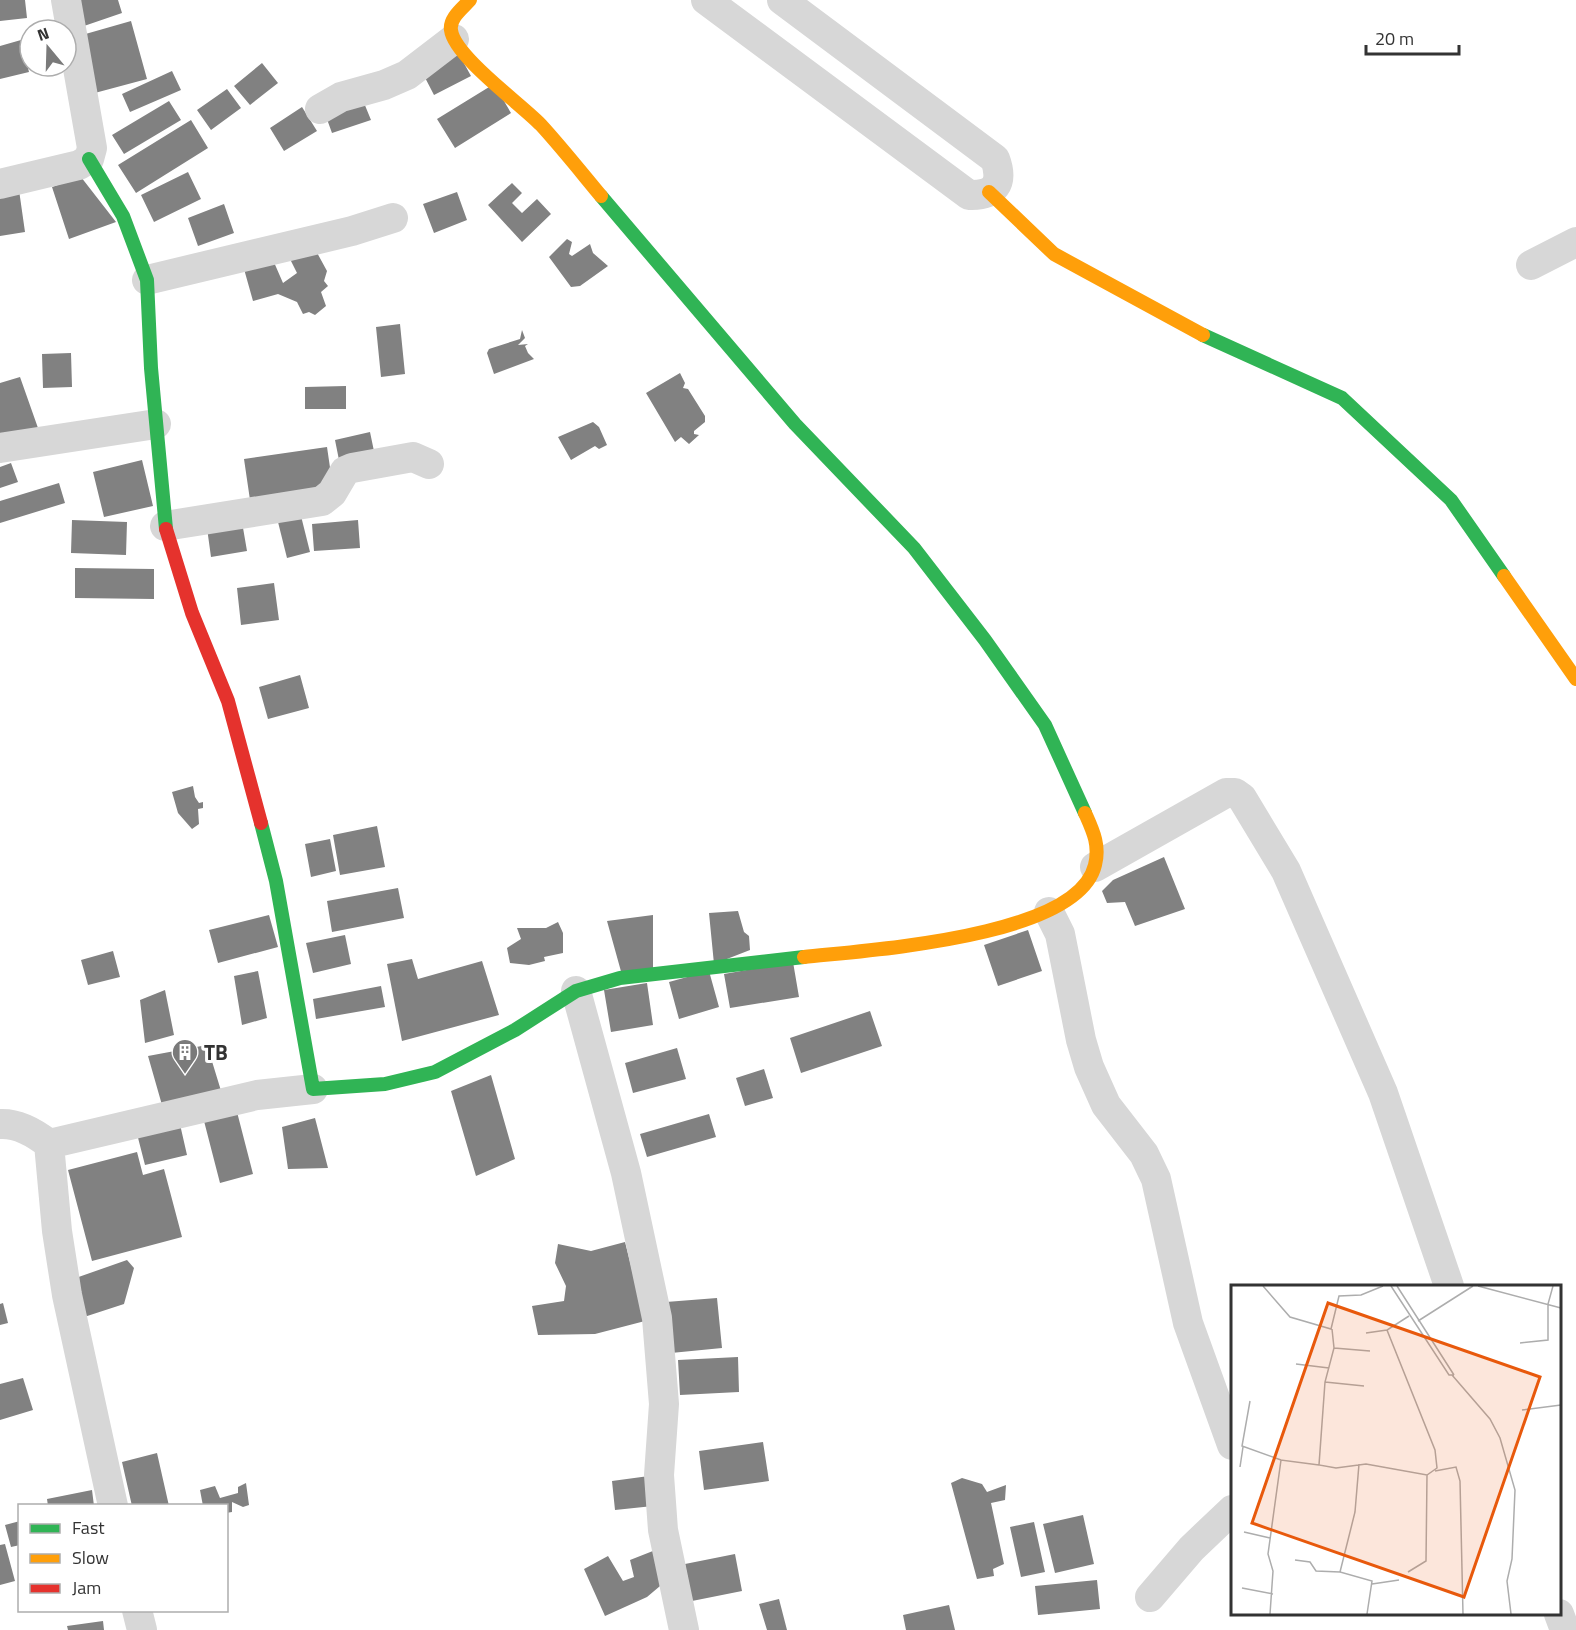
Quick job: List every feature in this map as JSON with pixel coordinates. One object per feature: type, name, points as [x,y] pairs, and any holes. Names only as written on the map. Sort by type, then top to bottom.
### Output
[{"type":"street","points":[[0,183],[79,165],[89,159],[92,148],[66,0]]},
{"type":"street","points":[[470,0],[454,17],[450,28],[454,39],[484,75],[540,124],[795,424],[914,548],[978,630],[1045,725],[1097,840],[1095,867]]},
{"type":"street","points":[[706,0],[969,195],[989,192],[997,185],[1000,173],[995,159],[782,0]]},
{"type":"street","points":[[320,109],[341,97],[384,85],[407,75],[454,39]]},
{"type":"street","points":[[89,159],[123,216],[147,280],[165,526],[192,613],[228,701],[276,881],[313,1089]]},
{"type":"street","points":[[989,192],[1054,254],[1230,349],[1342,398],[1450,500],[1576,679]]},
{"type":"street","points":[[147,280],[352,231],[393,218]]},
{"type":"street","points":[[1531,265],[1576,242]]},
{"type":"street","points":[[0,448],[156,424]]},
{"type":"street","points":[[165,526],[321,501],[332,493],[345,471],[352,468],[413,457],[429,464]]},
{"type":"street","points":[[0,1124],[10,1124],[35,1134],[49,1144],[257,1095],[385,1084],[435,1072],[515,1030],[576,992],[620,978],[959,939],[1049,912],[1080,890],[1095,867],[1226,792],[1235,793],[1242,798],[1286,871],[1383,1093],[1448,1285]]},
{"type":"street","points":[[1049,912],[1060,934],[1081,1040],[1089,1067],[1106,1105],[1144,1154],[1156,1179],[1188,1323],[1231,1440]]},
{"type":"street","points":[[576,992],[629,1184],[657,1318],[664,1404],[659,1474],[663,1530],[684,1630]]},
{"type":"street","points":[[49,1144],[57,1231],[67,1294],[113,1504]]},
{"type":"street","points":[[1150,1597],[1192,1548],[1231,1512]]},
{"type":"street","points":[[137,1612],[142,1630]]},
{"type":"street","points":[[1559,1615],[1565,1630]]},
{"type":"building","points":[[0,0],[25,0],[27,18],[0,21]]},
{"type":"building","points":[[75,0],[118,0],[122,13],[84,26]]},
{"type":"building","points":[[131,21],[147,79],[91,94],[78,48],[78,36]]},
{"type":"building","points":[[18,41],[18,75],[0,79],[0,46]]},
{"type":"building","points":[[455,47],[471,76],[434,95],[419,66]]},
{"type":"building","points":[[262,63],[278,83],[250,105],[234,86]]},
{"type":"building","points":[[172,71],[181,90],[130,112],[122,94]]},
{"type":"building","points":[[494,84],[511,113],[455,148],[437,119]]},
{"type":"building","points":[[227,89],[241,108],[211,130],[197,110]]},
{"type":"building","points":[[362,98],[371,120],[332,133],[324,111]]},
{"type":"building","points":[[169,101],[181,120],[124,154],[112,135]]},
{"type":"building","points":[[302,107],[317,131],[284,151],[270,128]]},
{"type":"building","points":[[191,120],[208,148],[136,193],[118,165]]},
{"type":"building","points":[[188,172],[201,199],[154,222],[141,195]]},
{"type":"building","points":[[81,177],[116,222],[69,239],[52,187]]},
{"type":"building","points":[[512,183],[522,193],[512,203],[522,213],[537,199],[551,214],[522,242],[488,205]]},
{"type":"building","points":[[19,190],[25,232],[0,236],[0,193]]},
{"type":"building","points":[[457,192],[467,220],[434,233],[423,204]]},
{"type":"building","points":[[224,204],[234,233],[198,246],[188,218]]},
{"type":"building","points":[[567,239],[572,242],[569,254],[572,256],[590,244],[593,253],[608,266],[580,286],[571,287],[549,257]]},
{"type":"building","points":[[315,249],[327,271],[324,281],[328,286],[321,292],[326,306],[315,315],[309,312],[303,314],[297,302],[278,294],[253,301],[244,269],[273,260],[283,283],[297,273],[289,257]]},
{"type":"building","points":[[400,324],[405,374],[381,377],[376,327]]},
{"type":"building","points":[[522,330],[525,338],[518,345],[528,344],[525,346],[534,359],[494,374],[487,353],[489,349],[520,339]]},
{"type":"building","points":[[71,353],[72,387],[43,388],[42,354]]},
{"type":"building","points":[[680,373],[685,383],[683,388],[688,389],[705,416],[705,422],[694,431],[694,434],[699,435],[689,444],[681,437],[675,442],[646,393]]},
{"type":"building","points":[[20,377],[38,428],[0,441],[0,383]]},
{"type":"building","points":[[346,386],[346,409],[305,409],[305,387]]},
{"type":"building","points":[[593,422],[599,427],[607,445],[599,449],[595,446],[571,460],[558,437]]},
{"type":"building","points":[[370,432],[375,456],[340,465],[335,440]]},
{"type":"building","points":[[327,447],[333,488],[250,500],[244,459]]},
{"type":"building","points":[[142,460],[153,506],[104,517],[93,472]]},
{"type":"building","points":[[11,463],[18,482],[0,488],[0,467]]},
{"type":"building","points":[[59,483],[65,503],[0,523],[0,501]]},
{"type":"building","points":[[300,512],[310,552],[287,558],[277,518]]},
{"type":"building","points":[[72,520],[127,522],[126,555],[71,553]]},
{"type":"building","points":[[358,520],[360,548],[314,551],[312,524]]},
{"type":"building","points":[[242,522],[247,551],[211,557],[207,528]]},
{"type":"building","points":[[75,568],[154,569],[154,599],[75,598]]},
{"type":"building","points":[[274,583],[279,620],[241,625],[237,588]]},
{"type":"building","points":[[300,675],[309,708],[268,719],[259,687]]},
{"type":"building","points":[[193,786],[195,797],[199,803],[203,802],[203,808],[198,809],[199,824],[192,829],[178,813],[172,792]]},
{"type":"building","points":[[377,826],[385,867],[340,875],[333,835]]},
{"type":"building","points":[[330,839],[336,871],[311,877],[305,844]]},
{"type":"building","points":[[1164,857],[1185,909],[1135,926],[1125,902],[1107,903],[1102,891],[1113,880]]},
{"type":"building","points":[[398,888],[404,918],[332,932],[327,901]]},
{"type":"building","points":[[738,911],[744,932],[749,936],[750,950],[714,964],[709,913]]},
{"type":"building","points":[[269,915],[278,947],[218,963],[209,930]]},
{"type":"building","points":[[653,915],[653,969],[622,975],[607,921]]},
{"type":"building","points":[[558,922],[563,933],[563,953],[544,957],[545,961],[529,965],[510,963],[507,948],[521,939],[517,928],[546,928]]},
{"type":"building","points":[[1028,930],[1042,971],[998,986],[984,945]]},
{"type":"building","points":[[345,935],[351,964],[313,973],[306,943]]},
{"type":"building","points":[[113,951],[120,977],[88,985],[81,960]]},
{"type":"building","points":[[412,959],[418,979],[482,961],[499,1015],[402,1041],[387,964]]},
{"type":"building","points":[[793,962],[799,997],[730,1008],[724,974]]},
{"type":"building","name":"TB","points":[[258,971],[267,1018],[242,1025],[234,976]]},
{"type":"building","points":[[709,971],[719,1007],[679,1019],[669,982]]},
{"type":"building","points":[[647,983],[653,1025],[611,1032],[604,990]]},
{"type":"building","points":[[381,986],[385,1007],[316,1019],[313,999]]},
{"type":"building","name":"TB","points":[[165,990],[174,1035],[145,1043],[140,1000]]},
{"type":"building","points":[[870,1011],[882,1046],[801,1073],[790,1038]]},
{"type":"building","name":"TB","points":[[207,1045],[222,1094],[162,1105],[148,1056]]},
{"type":"building","points":[[677,1048],[686,1079],[633,1093],[625,1063]]},
{"type":"building","points":[[764,1069],[773,1098],[745,1106],[736,1078]]},
{"type":"building","points":[[491,1075],[515,1159],[476,1176],[451,1091]]},
{"type":"building","points":[[237,1112],[253,1174],[220,1183],[204,1121]]},
{"type":"building","points":[[709,1114],[716,1137],[647,1157],[640,1134]]},
{"type":"building","points":[[315,1118],[328,1168],[288,1169],[282,1127]]},
{"type":"building","points":[[179,1120],[187,1155],[145,1165],[136,1130]]},
{"type":"building","points":[[137,1152],[143,1175],[164,1169],[182,1237],[92,1261],[68,1170]]},
{"type":"building","points":[[625,1242],[645,1321],[595,1334],[538,1335],[532,1306],[564,1301],[566,1286],[555,1263],[558,1244],[591,1251]]},
{"type":"building","points":[[127,1260],[134,1268],[124,1304],[78,1319],[70,1280]]},
{"type":"building","points":[[717,1298],[722,1348],[671,1353],[666,1302]]},
{"type":"building","points":[[3,1303],[8,1323],[0,1325],[0,1304]]},
{"type":"building","points":[[738,1357],[739,1392],[680,1395],[678,1360]]},
{"type":"building","points":[[23,1378],[33,1410],[0,1420],[0,1384]]},
{"type":"building","points":[[763,1442],[769,1481],[704,1490],[699,1451]]},
{"type":"building","points":[[157,1453],[169,1504],[132,1504],[122,1462]]},
{"type":"building","points":[[649,1476],[653,1506],[615,1510],[612,1481]]},
{"type":"building","points":[[962,1478],[982,1484],[987,1492],[1006,1485],[1005,1500],[991,1503],[1004,1564],[993,1569],[994,1576],[977,1579],[951,1483]]},
{"type":"building","points":[[246,1483],[249,1505],[243,1507],[232,1502],[232,1512],[228,1513],[228,1504],[203,1504],[200,1490],[215,1486],[220,1498],[238,1493],[238,1487]]},
{"type":"building","points":[[92,1490],[94,1504],[48,1504],[47,1499]]},
{"type":"building","points":[[1083,1515],[1094,1564],[1055,1573],[1043,1524]]},
{"type":"building","points":[[18,1522],[18,1545],[11,1547],[5,1525]]},
{"type":"building","points":[[1034,1522],[1045,1572],[1021,1577],[1010,1527]]},
{"type":"building","points":[[5,1544],[15,1581],[0,1585],[0,1545]]},
{"type":"building","points":[[658,1549],[666,1581],[647,1597],[605,1616],[584,1569],[608,1556],[623,1581],[634,1577],[630,1560]]},
{"type":"building","points":[[735,1554],[742,1591],[692,1601],[685,1564]]},
{"type":"building","points":[[1097,1580],[1100,1609],[1038,1615],[1035,1586]]},
{"type":"building","points":[[779,1599],[787,1630],[767,1630],[759,1604]]},
{"type":"building","points":[[949,1605],[955,1630],[906,1630],[903,1615]]},
{"type":"building","points":[[103,1621],[104,1630],[68,1630],[67,1626]]},
{"type":"traffic: fast","points":[[89,159],[123,216],[147,280],[151,368],[166,529]]},
{"type":"traffic: fast","points":[[601,196],[795,424],[914,548],[985,640],[1045,725],[1085,813]]},
{"type":"traffic: fast","points":[[1203,335],[1342,398],[1451,500],[1504,576]]},
{"type":"traffic: fast","points":[[261,823],[276,881],[313,1089],[385,1084],[435,1072],[515,1030],[576,991],[620,978],[804,957]]},
{"type":"traffic: slow","points":[[470,0],[452,21],[451,30],[455,41],[490,80],[541,125],[601,196]]},
{"type":"traffic: slow","points":[[989,192],[1054,254],[1203,335]]},
{"type":"traffic: slow","points":[[1504,576],[1576,679]]},
{"type":"traffic: slow","points":[[804,957],[873,950],[966,936],[1012,924],[1051,909],[1080,890],[1095,865],[1096,845],[1085,813]]},
{"type":"traffic: jam","points":[[166,529],[192,613],[228,701],[261,823]]},
{"type":"place","name":"TB","points":[[185,1075]]}]
